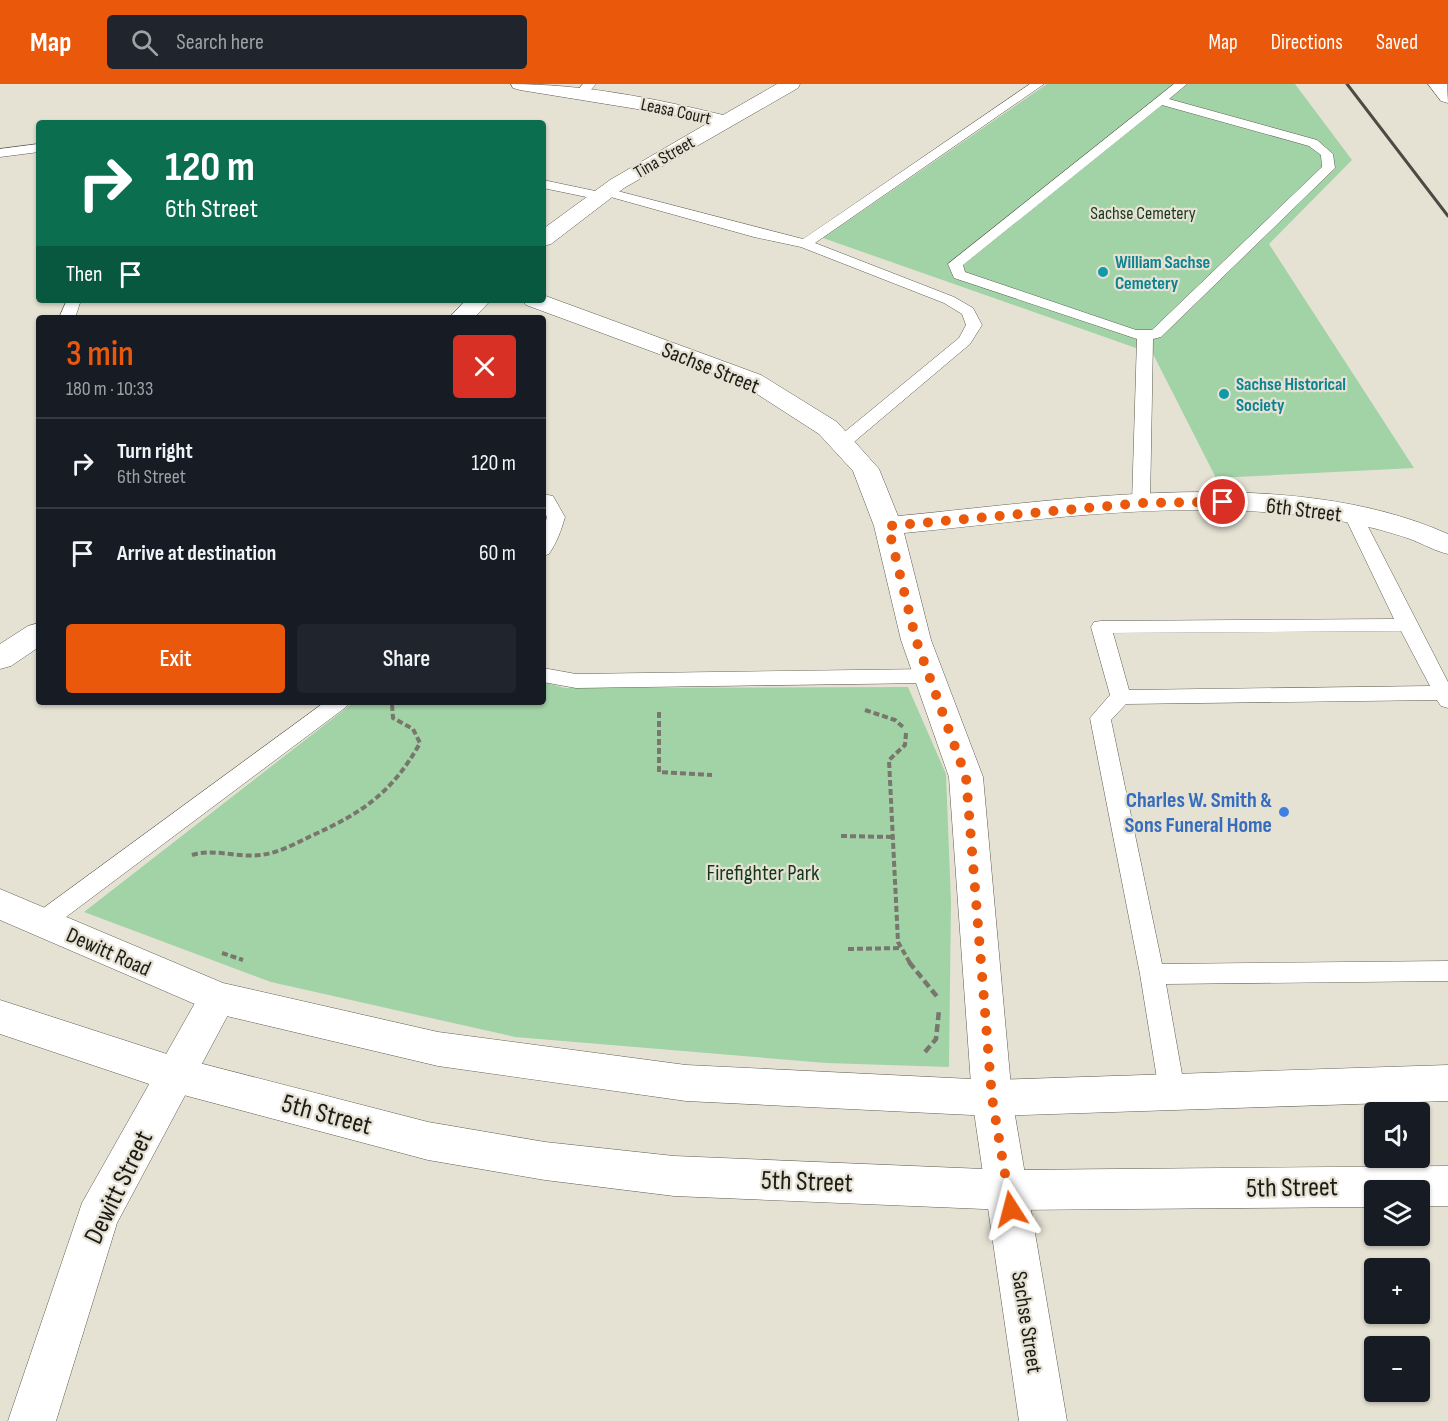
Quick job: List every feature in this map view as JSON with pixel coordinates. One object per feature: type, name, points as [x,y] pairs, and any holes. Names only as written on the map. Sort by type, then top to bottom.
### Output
[{"type":"street","name":"Leasa Court","points":[[520,84],[586,88],[726,122]]},
{"type":"street","name":"Tina Street","points":[[546,237],[603,194],[791,84]]},
{"type":"street","points":[[1437,84],[1448,97]]},
{"type":"street","points":[[464,315],[476,303]]},
{"type":"street","name":"Sachse Street","points":[[542,303],[752,380],[828,428],[866,469],[888,526],[916,640],[966,777],[992,1098],[1043,1421]]},
{"type":"street","name":"6th Street","points":[[888,526],[1142,503],[1243,501],[1309,507],[1353,515],[1439,540]]},
{"type":"street","points":[[0,658],[36,635]]},
{"type":"street","name":"Dewitt Road","points":[[0,904],[218,998]]},
{"type":"street","points":[[218,998],[438,1049],[686,1083],[992,1098],[1448,1083]]},
{"type":"street","name":"Dewitt Street","points":[[33,1421],[97,1217],[218,998]]},
{"type":"street","points":[[0,1017],[176,1075]]},
{"type":"street","name":"5th Street","points":[[176,1075],[428,1141],[545,1161],[674,1176],[1008,1190],[1448,1186]]},
{"type":"lane","points":[[805,244],[1038,84]]},
{"type":"lane","points":[[1162,101],[1313,143],[1327,154],[1329,168],[1156,334],[1135,335],[959,275],[955,264],[1181,84]]},
{"type":"lane","points":[[0,153],[36,148]]},
{"type":"lane","points":[[546,184],[603,194],[805,244],[949,300],[968,311],[974,326],[965,341],[842,442]]},
{"type":"lane","points":[[1142,503],[1145,334]]},
{"type":"lane","points":[[546,500],[556,517],[546,544]]},
{"type":"lane","points":[[1172,1091],[1152,974],[1100,718],[1121,697],[1447,696],[1407,626],[1353,515]]},
{"type":"lane","points":[[1121,697],[1101,627],[1407,626]]},
{"type":"lane","points":[[546,676],[576,681],[929,676]]},
{"type":"lane","points":[[42,922],[335,705]]},
{"type":"lane","points":[[1152,974],[1448,971]]},
{"type":"path","points":[[182,859],[201,852],[261,855],[301,841],[344,821],[377,801],[407,768],[420,743],[413,729],[393,718],[392,705]]},
{"type":"path","points":[[660,705],[657,739],[659,772],[712,775]]},
{"type":"path","points":[[862,708],[870,713],[897,720],[906,730],[905,745],[889,760],[898,942],[912,966],[939,1000],[936,1039],[923,1054],[915,1054]]},
{"type":"path","points":[[841,836],[893,837]]},
{"type":"path","points":[[848,949],[902,948]]},
{"type":"path","points":[[214,950],[247,961]]},
{"type":"green space","name":"Sachse Cemetery","points":[[1047,84],[1295,84],[1352,160],[1269,244],[1414,468],[1216,478],[1153,354],[823,238]]},
{"type":"green space","name":"Firefighter Park","points":[[546,683],[565,688],[908,687],[946,774],[951,902],[949,1067],[826,1063],[515,1037],[271,982],[84,912],[350,705],[546,705]]},
{"type":"railway","points":[[1347,84],[1448,216]]},
{"type":"place","name":"William Sachse Cemetery","points":[[1103,272]]},
{"type":"place","name":"Sachse Historical Society","points":[[1224,394]]},
{"type":"place","name":"Charles W. Smith & Sons Funeral Home","points":[[1284,812]]},
{"type":"route","points":[[1011,1209],[992,1098],[966,777],[916,640],[888,526],[1142,503],[1223,502]]}]
